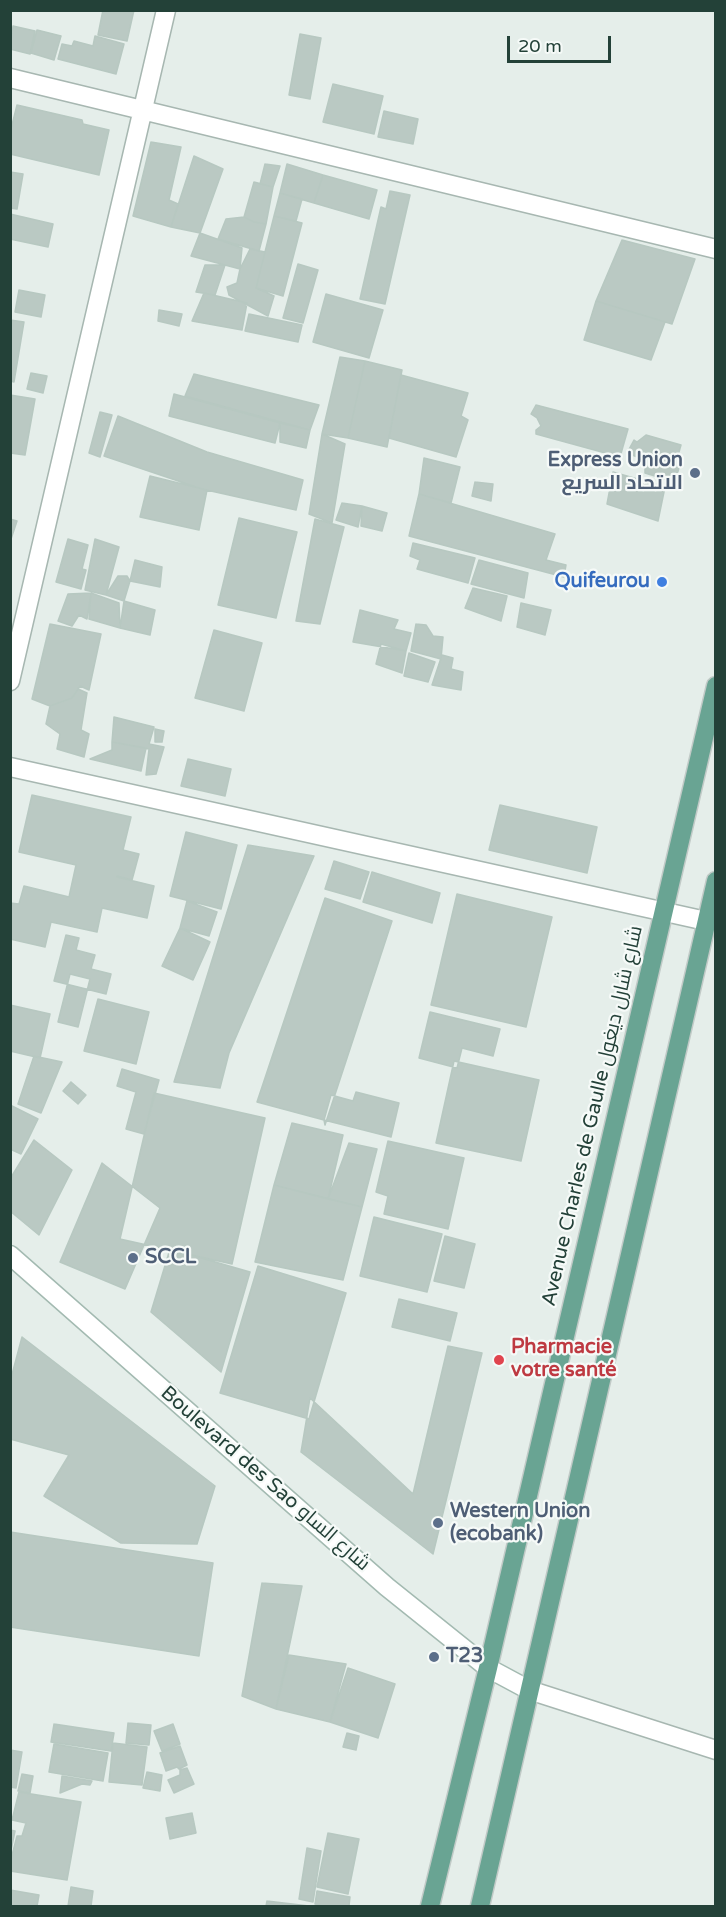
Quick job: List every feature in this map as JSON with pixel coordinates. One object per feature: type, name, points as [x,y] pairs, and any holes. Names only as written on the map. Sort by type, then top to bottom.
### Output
[{"type":"main road","name":"Avenue Charles de Gaulle شارع شارل ديغول","points":[[430,1906],[488,1668],[716,686]]},
{"type":"main road","points":[[480,1906],[716,881]]},
{"type":"street","points":[[10,681],[166,10]]},
{"type":"street","points":[[10,78],[716,249]]},
{"type":"street","points":[[10,767],[706,921]]},
{"type":"street","name":"Boulevard des Sao شارع الساو","points":[[10,1255],[387,1587],[488,1668],[529,1690],[716,1750]]},
{"type":"building","points":[[103,10],[134,10],[127,41],[98,35]]},
{"type":"building","points":[[13,26],[35,31],[30,54],[10,49]]},
{"type":"building","points":[[37,30],[61,36],[54,60],[31,53]]},
{"type":"building","points":[[300,34],[321,38],[310,99],[289,95]]},
{"type":"building","points":[[95,36],[124,44],[116,74],[58,59],[62,44],[72,46],[74,41],[93,46]]},
{"type":"building","points":[[333,84],[383,96],[374,134],[323,122]]},
{"type":"building","points":[[17,105],[82,120],[83,124],[109,130],[99,175],[10,154],[10,133]]},
{"type":"building","points":[[384,111],[418,119],[413,144],[378,137]]},
{"type":"building","points":[[151,142],[181,147],[169,200],[178,204],[171,227],[133,216]]},
{"type":"building","points":[[194,156],[223,169],[200,233],[171,227]]},
{"type":"building","points":[[265,164],[280,166],[273,187],[260,184]]},
{"type":"building","points":[[287,164],[323,175],[314,203],[280,193]]},
{"type":"building","points":[[10,172],[23,174],[17,209],[10,208]]},
{"type":"building","points":[[323,175],[377,190],[369,219],[314,203]]},
{"type":"building","points":[[254,182],[273,187],[266,224],[244,217]]},
{"type":"building","points":[[390,191],[410,195],[385,304],[360,299],[381,207],[386,209]]},
{"type":"building","points":[[280,193],[302,199],[296,221],[274,216]]},
{"type":"building","points":[[10,214],[53,224],[48,247],[10,239]]},
{"type":"building","points":[[274,216],[302,223],[283,296],[256,288]]},
{"type":"building","points":[[244,217],[266,224],[259,251],[218,239],[226,219]]},
{"type":"building","points":[[200,233],[242,248],[240,269],[191,256]]},
{"type":"building","points":[[622,240],[695,259],[672,324],[596,301]]},
{"type":"building","points":[[250,249],[265,252],[256,288],[274,296],[268,316],[229,295],[227,287],[237,283],[240,269]]},
{"type":"building","points":[[298,264],[318,270],[303,323],[283,318]]},
{"type":"building","points":[[205,265],[225,265],[215,295],[196,292]]},
{"type":"building","points":[[19,290],[45,295],[41,317],[15,312]]},
{"type":"building","points":[[204,293],[247,303],[242,330],[192,321]]},
{"type":"building","points":[[326,294],[383,310],[369,358],[313,342]]},
{"type":"building","points":[[596,301],[665,322],[651,360],[584,340]]},
{"type":"building","points":[[159,310],[182,314],[179,326],[158,321]]},
{"type":"building","points":[[249,314],[302,325],[298,342],[245,331]]},
{"type":"building","points":[[10,320],[24,322],[14,382],[10,381]]},
{"type":"building","points":[[340,357],[365,361],[348,438],[322,434]]},
{"type":"building","points":[[365,361],[402,370],[387,447],[348,438]]},
{"type":"building","points":[[31,373],[47,376],[43,393],[27,389]]},
{"type":"building","points":[[194,374],[319,405],[310,430],[185,396]]},
{"type":"building","points":[[401,375],[468,393],[461,416],[468,420],[456,457],[389,438]]},
{"type":"building","points":[[174,394],[280,423],[275,443],[169,416]]},
{"type":"building","points":[[10,395],[35,399],[25,455],[10,453]]},
{"type":"building","points":[[536,405],[628,429],[620,457],[536,434],[536,430],[541,426],[537,418],[531,414]]},
{"type":"building","points":[[100,412],[112,415],[100,457],[89,453]]},
{"type":"building","points":[[118,416],[207,452],[303,480],[296,510],[202,489],[104,456]]},
{"type":"building","points":[[280,423],[310,430],[306,448],[280,442]]},
{"type":"building","points":[[322,434],[345,444],[332,523],[309,514]]},
{"type":"building","points":[[646,435],[681,445],[677,459],[681,461],[674,485],[671,481],[645,473],[645,460],[627,453],[634,440],[637,442]]},
{"type":"building","points":[[424,458],[460,467],[451,503],[419,494]]},
{"type":"building","points":[[613,472],[665,487],[658,521],[607,504]]},
{"type":"building","points":[[150,476],[207,490],[199,530],[140,517]]},
{"type":"building","points":[[475,482],[493,484],[491,501],[472,496]]},
{"type":"building","points":[[419,494],[555,534],[546,560],[566,565],[564,577],[409,536]]},
{"type":"building","points":[[342,503],[362,506],[358,527],[336,520]]},
{"type":"building","points":[[362,506],[387,513],[382,531],[361,526]]},
{"type":"building","points":[[239,518],[297,532],[276,618],[218,605]]},
{"type":"building","points":[[10,519],[17,521],[10,542]]},
{"type":"building","points":[[315,519],[344,527],[320,624],[296,621]]},
{"type":"building","points":[[68,539],[88,545],[82,569],[86,570],[81,589],[56,582]]},
{"type":"building","points":[[95,539],[119,547],[106,595],[85,590]]},
{"type":"building","points":[[413,543],[475,558],[468,583],[417,569],[420,560],[410,556]]},
{"type":"building","points":[[135,560],[162,567],[160,587],[130,581]]},
{"type":"building","points":[[479,560],[528,573],[524,598],[471,584]]},
{"type":"building","points":[[118,576],[127,576],[130,581],[124,601],[106,595]]},
{"type":"building","points":[[473,588],[507,596],[501,621],[465,608]]},
{"type":"building","points":[[91,593],[119,603],[120,628],[89,619]]},
{"type":"building","points":[[91,593],[87,619],[79,615],[72,626],[58,621],[68,594]]},
{"type":"building","points":[[124,601],[155,610],[150,635],[120,628]]},
{"type":"building","points":[[521,603],[551,610],[545,635],[517,627]]},
{"type":"building","points":[[360,610],[398,620],[394,629],[411,633],[406,651],[353,642]]},
{"type":"building","points":[[50,624],[101,634],[89,690],[80,686],[72,698],[50,706],[32,699]]},
{"type":"building","points":[[416,624],[426,625],[433,636],[443,637],[441,659],[411,651]]},
{"type":"building","points":[[214,630],[262,643],[244,711],[195,698]]},
{"type":"building","points":[[381,644],[406,651],[402,673],[376,664]]},
{"type":"building","points":[[409,653],[435,662],[428,682],[404,676]]},
{"type":"building","points":[[442,655],[453,658],[451,669],[463,672],[461,690],[432,685]]},
{"type":"building","points":[[78,689],[87,693],[81,730],[89,734],[84,757],[57,749],[60,734],[46,724],[50,706],[72,698]]},
{"type":"building","points":[[114,717],[154,727],[149,744],[164,747],[156,774],[146,775],[149,749],[112,742]]},
{"type":"building","points":[[155,729],[164,731],[162,742],[155,742]]},
{"type":"building","points":[[112,742],[146,748],[141,771],[90,759],[112,750]]},
{"type":"building","points":[[188,759],[231,769],[225,796],[181,786]]},
{"type":"building","points":[[32,795],[131,817],[123,850],[139,854],[132,880],[117,877],[154,886],[147,918],[102,908],[97,932],[51,922],[45,947],[10,939],[10,903],[19,904],[24,886],[69,897],[76,865],[19,852]]},
{"type":"building","points":[[500,805],[597,827],[587,873],[489,850]]},
{"type":"building","points":[[186,832],[237,845],[221,909],[170,896]]},
{"type":"building","points":[[248,845],[314,856],[229,1053],[220,1088],[174,1082]]},
{"type":"building","points":[[334,861],[369,872],[360,899],[325,889]]},
{"type":"building","points":[[372,872],[440,893],[432,923],[363,902]]},
{"type":"building","points":[[457,894],[552,917],[526,1027],[431,1005]]},
{"type":"building","points":[[325,898],[392,921],[325,1125],[324,1120],[257,1102]]},
{"type":"building","points":[[187,901],[217,912],[209,936],[180,928]]},
{"type":"building","points":[[180,928],[210,942],[193,980],[162,966]]},
{"type":"building","points":[[66,935],[79,938],[76,950],[95,955],[91,969],[111,974],[106,994],[54,981]]},
{"type":"building","points":[[70,974],[90,979],[78,1027],[58,1022]]},
{"type":"building","points":[[98,999],[149,1012],[136,1064],[84,1051]]},
{"type":"building","points":[[10,1005],[50,1014],[40,1058],[10,1051]]},
{"type":"building","points":[[430,1012],[500,1029],[493,1056],[462,1048],[457,1068],[419,1058]]},
{"type":"building","points":[[34,1056],[62,1062],[41,1113],[18,1104]]},
{"type":"building","points":[[454,1061],[539,1080],[521,1161],[436,1143]]},
{"type":"building","points":[[122,1069],[159,1080],[144,1134],[126,1129],[136,1092],[117,1086]]},
{"type":"building","points":[[71,1082],[86,1095],[78,1104],[63,1091]]},
{"type":"building","points":[[356,1092],[399,1103],[391,1137],[324,1120],[331,1095],[353,1101]]},
{"type":"building","points":[[154,1093],[265,1118],[232,1264],[120,1239]]},
{"type":"building","points":[[10,1105],[38,1119],[21,1154],[10,1149]]},
{"type":"building","points":[[292,1123],[343,1135],[328,1199],[274,1185]]},
{"type":"building","points":[[34,1140],[72,1170],[39,1235],[10,1211],[10,1179]]},
{"type":"building","points":[[388,1141],[464,1158],[448,1229],[384,1214],[388,1196],[376,1192]]},
{"type":"building","points":[[349,1143],[377,1149],[362,1207],[328,1199]]},
{"type":"building","points":[[102,1163],[160,1208],[125,1289],[60,1262]]},
{"type":"building","points":[[274,1185],[362,1207],[343,1280],[255,1262]]},
{"type":"building","points":[[374,1217],[442,1234],[427,1292],[360,1276]]},
{"type":"building","points":[[445,1236],[475,1244],[464,1288],[434,1281]]},
{"type":"building","points":[[170,1249],[250,1272],[221,1372],[151,1312]]},
{"type":"building","points":[[258,1266],[346,1293],[309,1419],[220,1393]]},
{"type":"building","points":[[399,1299],[457,1313],[450,1341],[392,1327]]},
{"type":"building","points":[[22,1337],[215,1486],[197,1544],[121,1543],[44,1496],[69,1455],[10,1439],[10,1382]]},
{"type":"building","points":[[448,1346],[482,1353],[433,1554],[301,1452],[310,1398],[413,1494]]},
{"type":"building","points":[[10,1532],[213,1563],[199,1656],[10,1627]]},
{"type":"building","points":[[262,1583],[302,1586],[276,1709],[242,1696]]},
{"type":"building","points":[[289,1655],[346,1664],[330,1722],[276,1709]]},
{"type":"building","points":[[348,1668],[395,1684],[378,1738],[330,1722]]},
{"type":"building","points":[[128,1723],[151,1725],[149,1745],[126,1743]]},
{"type":"building","points":[[54,1724],[114,1733],[111,1751],[51,1742]]},
{"type":"building","points":[[173,1724],[180,1744],[162,1751],[154,1731]]},
{"type":"building","points":[[347,1733],[359,1736],[356,1750],[343,1747]]},
{"type":"building","points":[[113,1743],[147,1747],[142,1785],[109,1782]]},
{"type":"building","points":[[54,1744],[108,1753],[103,1781],[49,1772]]},
{"type":"building","points":[[180,1746],[187,1765],[166,1771],[160,1753]]},
{"type":"building","points":[[10,1750],[22,1752],[16,1788],[10,1787]]},
{"type":"building","points":[[187,1768],[194,1784],[174,1793],[168,1780],[180,1775],[180,1770]]},
{"type":"building","points":[[147,1772],[162,1775],[160,1791],[143,1788]]},
{"type":"building","points":[[22,1774],[33,1776],[30,1793],[18,1791]]},
{"type":"building","points":[[62,1776],[92,1781],[90,1785],[82,1784],[60,1793]]},
{"type":"building","points":[[19,1792],[81,1802],[67,1880],[10,1871],[17,1836],[22,1836],[26,1823],[12,1820]]},
{"type":"building","points":[[192,1813],[196,1833],[170,1839],[166,1818]]},
{"type":"building","points":[[10,1830],[15,1831],[10,1855]]},
{"type":"building","points":[[328,1833],[359,1839],[348,1894],[317,1887]]},
{"type":"building","points":[[307,1848],[321,1851],[313,1902],[299,1899]]},
{"type":"building","points":[[71,1887],[93,1891],[91,1906],[68,1906]]},
{"type":"building","points":[[10,1890],[39,1895],[37,1906],[10,1906]]},
{"type":"building","points":[[317,1891],[350,1897],[349,1906],[315,1904]]},
{"type":"building","points":[[267,1901],[309,1906],[266,1906]]},
{"type":"place","name":"Express Union الاتحاد السريع","points":[[695,473]]},
{"type":"place","name":"Quifeurou","points":[[662,582]]},
{"type":"place","name":"SCCL","points":[[133,1258]]},
{"type":"place","name":"Pharmacie votre santé","points":[[499,1360]]},
{"type":"place","name":"Western Union (ecobank)","points":[[438,1523]]},
{"type":"place","name":"T23","points":[[434,1657]]}]
